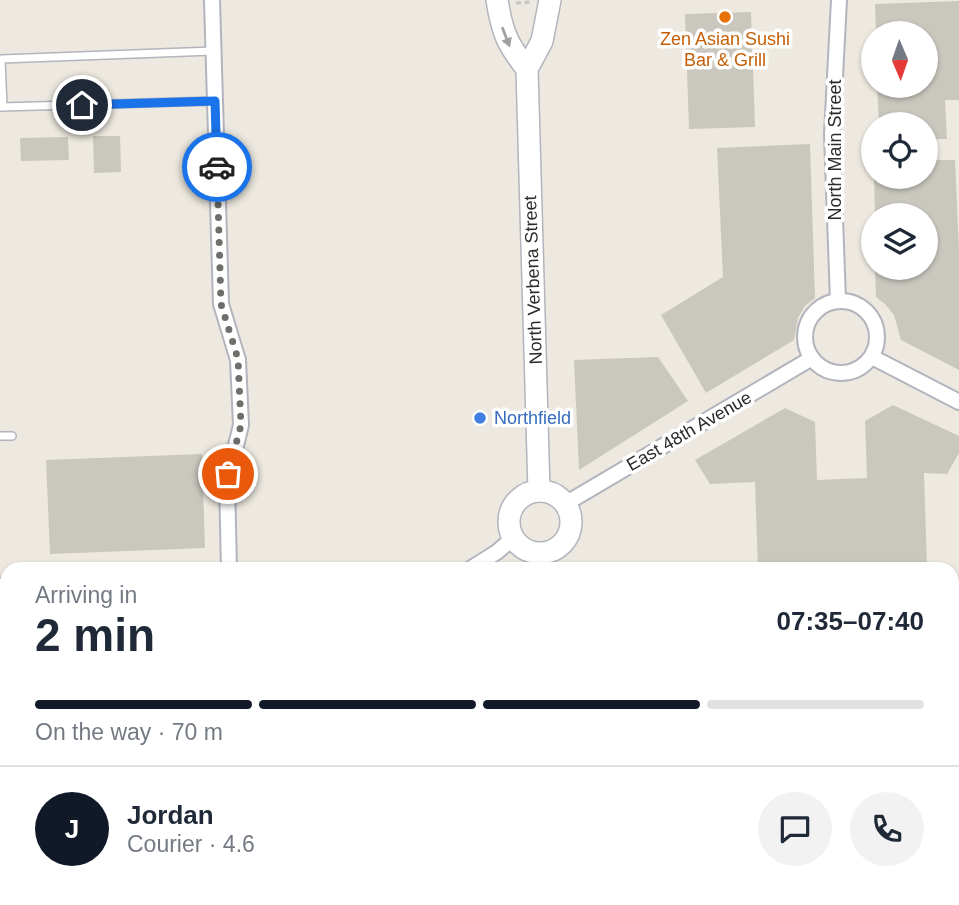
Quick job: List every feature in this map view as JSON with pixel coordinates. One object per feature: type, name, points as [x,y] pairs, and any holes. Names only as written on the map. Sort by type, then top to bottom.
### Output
[{"type":"street","points":[[212,0],[221,304],[238,359],[241,425],[227,482],[229,562]]},
{"type":"street","name":"North Main Street","points":[[838,301],[832,122],[839,0]]},
{"type":"street","points":[[502,1],[503,32],[509,46],[527,69]]},
{"type":"street","name":"North Verbena Street","points":[[539,491],[527,69],[542,41],[546,1]]},
{"type":"street","points":[[838,301],[850,301],[861,306],[876,324],[877,346],[872,357],[864,366],[853,371],[831,371],[812,358],[805,338],[811,317],[818,309],[838,301]]},
{"type":"street","points":[[872,357],[959,402]]},
{"type":"street","name":"East 48th Avenue","points":[[565,504],[812,358]]},
{"type":"street","points":[[539,491],[558,497],[565,504],[571,523],[570,532],[565,542],[543,561],[513,538],[509,528],[513,507],[529,493],[539,491]]},
{"type":"street","points":[[481,562],[513,538]]},
{"type":"lane","points":[[213,51],[1,59],[1,107],[215,101]]},
{"type":"lane","points":[[0,436],[12,436]]},
{"type":"path","points":[[502,1],[546,1]]},
{"type":"building","points":[[959,1],[959,100],[945,100],[947,139],[938,139],[938,112],[878,112],[878,98],[938,98],[938,21],[876,21],[875,4]]},
{"type":"building","points":[[751,12],[755,127],[689,129],[685,14]]},
{"type":"building","points":[[93,136],[120,136],[121,172],[94,173]]},
{"type":"building","points":[[68,137],[69,160],[21,161],[20,138]]},
{"type":"building","points":[[810,144],[815,298],[805,306],[798,318],[794,340],[706,393],[661,315],[723,277],[717,148]]},
{"type":"building","points":[[938,160],[955,160],[959,251],[959,370],[901,340],[894,315],[876,297],[875,280],[938,280],[938,203],[875,203],[874,189],[938,189]]},
{"type":"building","points":[[658,357],[688,401],[579,470],[574,360]]},
{"type":"building","points":[[893,405],[959,436],[959,453],[947,474],[924,473],[927,562],[758,562],[755,482],[710,484],[695,460],[785,408],[815,422],[817,480],[867,478],[865,421]]},
{"type":"building","points":[[202,454],[205,548],[50,554],[46,460]]},
{"type":"way so far","points":[[217,167],[221,304],[238,359],[241,425],[228,474]]},
{"type":"place","name":"Zen Asian Sushi Bar & Grill","points":[[725,17]]},
{"type":"place","name":"Northfield","points":[[480,418]]},
{"type":"route","points":[[82,105],[215,101],[217,167]]}]
